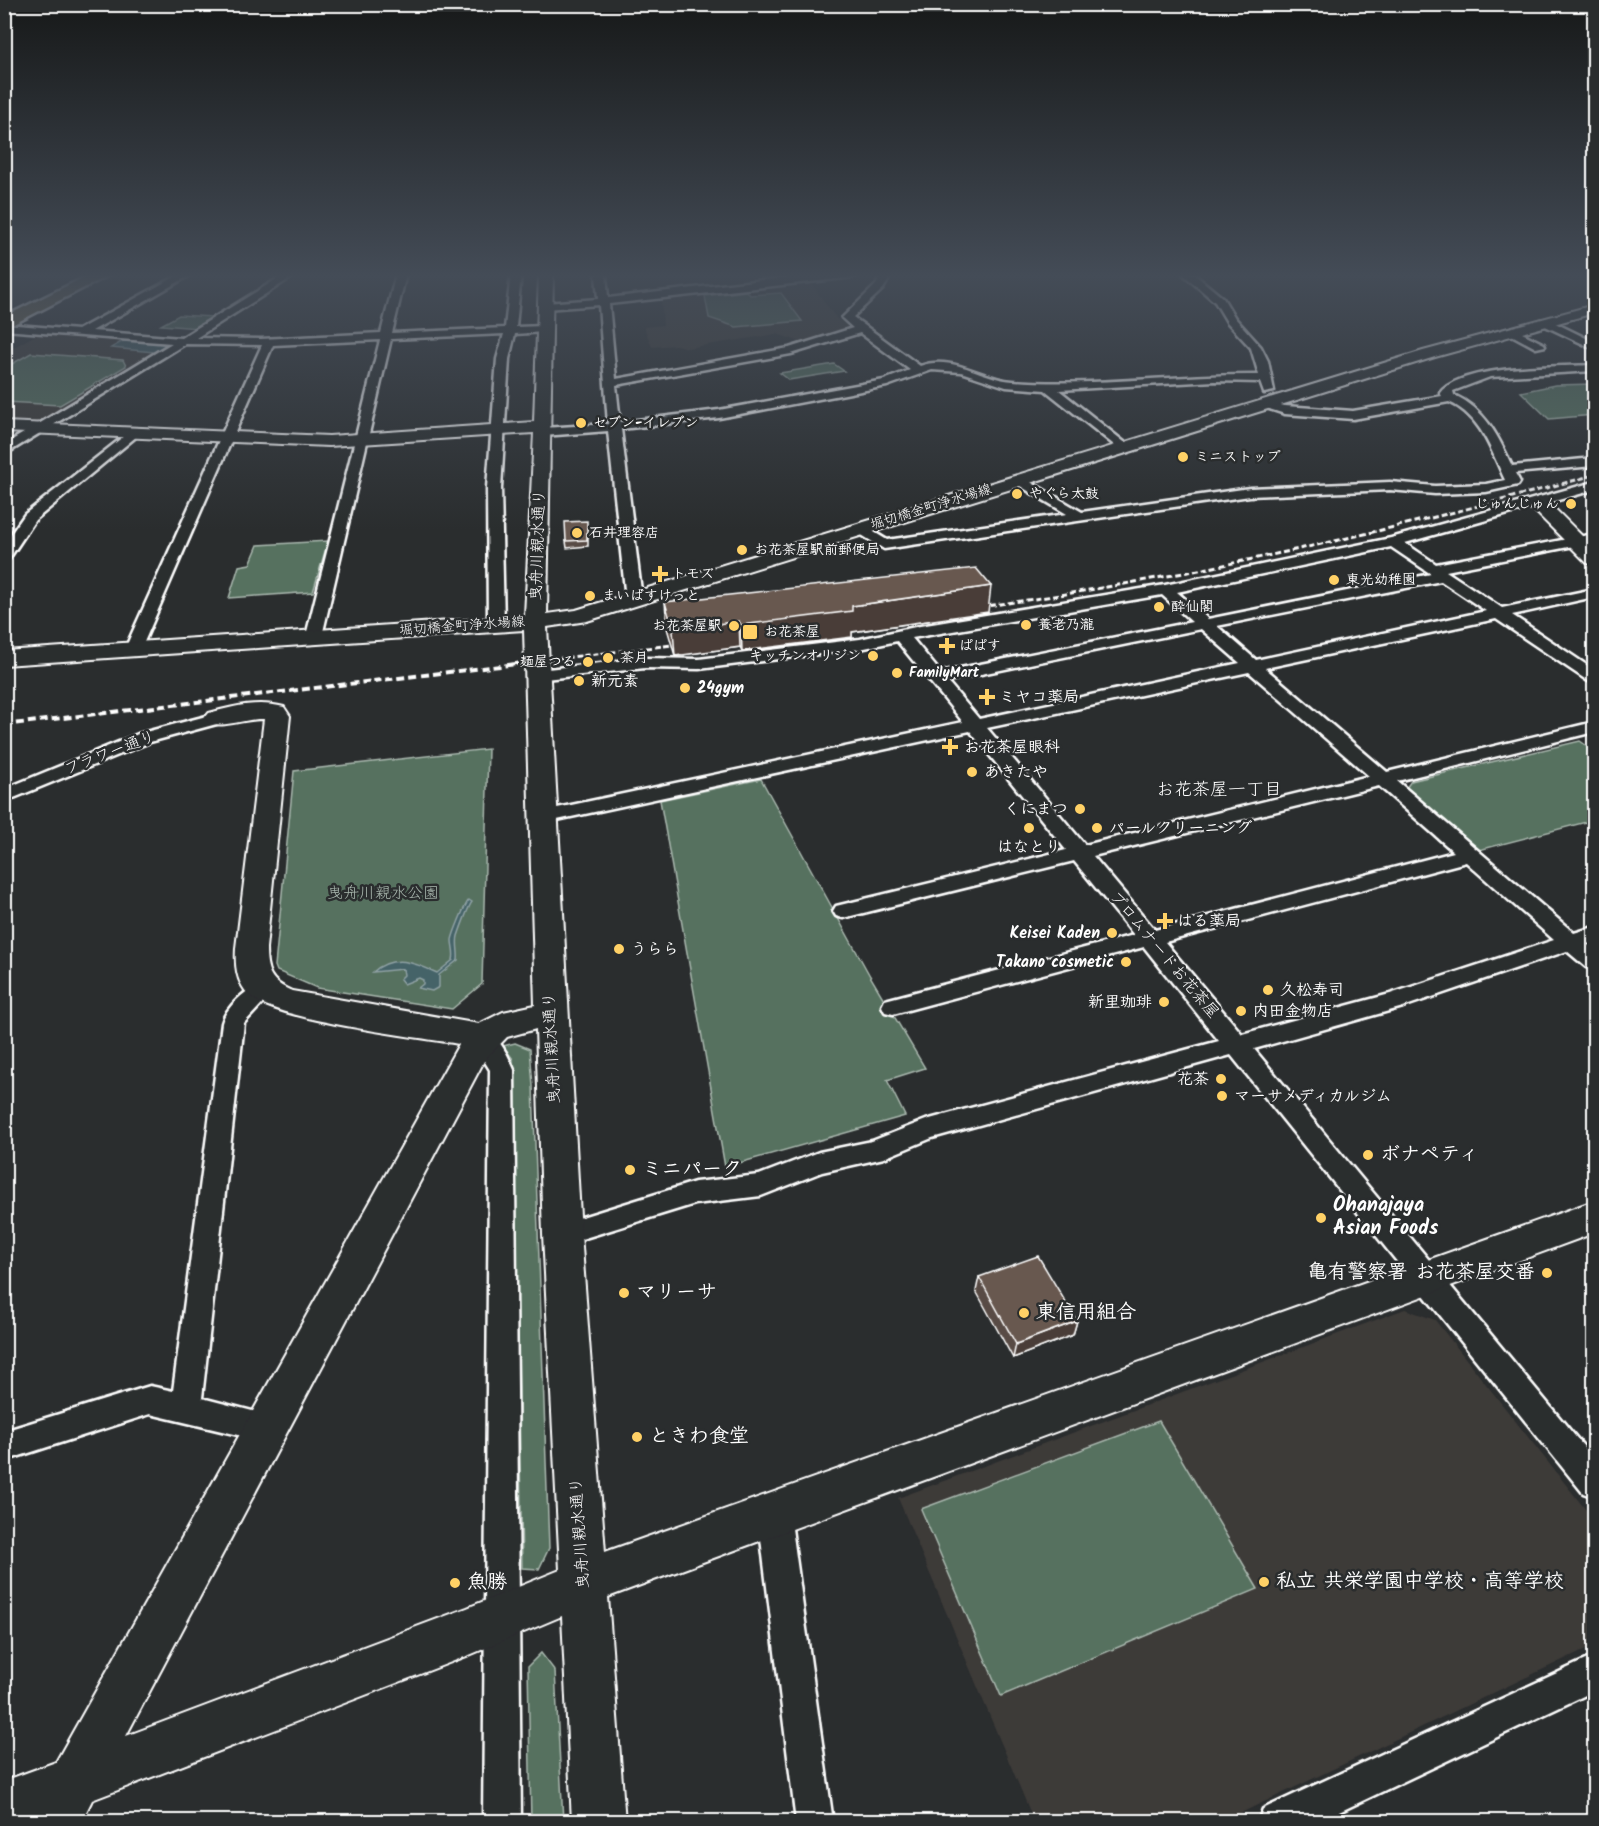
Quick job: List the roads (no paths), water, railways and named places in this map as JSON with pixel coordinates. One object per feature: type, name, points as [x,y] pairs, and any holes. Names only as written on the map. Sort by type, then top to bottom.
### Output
[{"type":"street","points":[[4,451],[154,359]]},
{"type":"street","points":[[133,649],[261,359]]},
{"type":"street","points":[[314,636],[380,359]]},
{"type":"street","points":[[496,624],[494,488],[503,359]]},
{"type":"street","name":"曳舟川親水通り","points":[[544,359],[535,622],[536,675],[561,1234],[599,1821]]},
{"type":"street","points":[[608,359],[634,599]]},
{"type":"street","points":[[610,383],[753,359]]},
{"type":"street","points":[[902,359],[919,371]]},
{"type":"street","points":[[859,530],[884,545],[1250,492],[1390,486],[1435,490],[1486,488],[1512,482],[1494,441],[1482,423],[1462,402],[1450,398],[1353,415],[1285,410],[1267,404],[1261,359]]},
{"type":"street","name":"堀切橋金町浄水場線","points":[[4,658],[535,622],[579,616],[1417,359]]},
{"type":"street","points":[[4,427],[227,438],[361,441],[498,430],[614,427],[719,414],[887,383],[931,366],[956,368],[992,381],[1048,387],[1214,378],[1264,379]]},
{"type":"street","points":[[1450,398],[1446,393],[1449,390],[1488,374],[1594,368]]},
{"type":"street","points":[[1048,387],[1123,448]]},
{"type":"street","points":[[4,556],[30,517],[133,433]]},
{"type":"street","points":[[1507,471],[1594,462]]},
{"type":"street","points":[[1020,480],[1079,516]]},
{"type":"street","points":[[536,675],[645,663],[709,663],[860,644],[1165,590],[1393,542],[1594,486]]},
{"type":"street","points":[[1538,502],[1585,540],[1594,559]]},
{"type":"street","points":[[935,678],[1204,624],[1585,540]]},
{"type":"street","points":[[1393,542],[1502,613],[1594,677]]},
{"type":"street","points":[[1165,590],[1594,962]]},
{"type":"street","points":[[543,817],[1594,593]]},
{"type":"street","name":"プロムナードお花茶屋","points":[[901,635],[1427,1275],[1594,1482]]},
{"type":"street","points":[[218,718],[262,710],[275,712],[277,716],[250,956],[251,975],[263,991],[286,1002],[460,1031],[482,1038],[498,1059],[502,1070],[502,1821]]},
{"type":"street","name":"フラワー通り","points":[[4,796],[144,738],[218,718]]},
{"type":"street","points":[[843,911],[1594,726]]},
{"type":"street","points":[[893,1006],[1470,854]]},
{"type":"street","points":[[561,1234],[695,1193],[761,1185],[819,1162],[875,1151],[927,1130],[1395,1001],[1502,967],[1594,934]]},
{"type":"street","points":[[186,1407],[233,1023],[235,1016],[263,991]]},
{"type":"street","points":[[62,1802],[268,1428],[460,1071],[482,1038],[498,1027],[514,1020],[550,1015]]},
{"type":"street","points":[[4,1808],[62,1802],[583,1584],[1594,1216]]},
{"type":"street","points":[[4,1446],[150,1400],[268,1428]]},
{"type":"street","points":[[774,1514],[815,1821]]},
{"type":"street","points":[[1276,1821],[1319,1813],[1594,1673]]},
{"type":"water","points":[[469,900],[472,902],[457,939],[458,960],[439,975],[439,987],[432,991],[418,988],[423,984],[423,980],[419,978],[404,984],[400,979],[404,975],[403,969],[373,972],[381,966],[397,961],[413,963],[437,973],[453,960],[452,940]]},
{"type":"railway","points":[[972,608],[1130,583],[1285,552],[1440,516],[1594,475]]},
{"type":"railway","points":[[512,664],[689,643]]},
{"type":"railway","points":[[4,725],[525,663]]},
{"type":"place","name":"セブン-イレブン","points":[[581,423]]},
{"type":"place","name":"ミニストップ","points":[[1183,457]]},
{"type":"place","name":"やぐら太鼓","points":[[1017,494]]},
{"type":"place","name":"じゅんじゅん","points":[[1571,504]]},
{"type":"place","name":"石井理容店","points":[[577,533]]},
{"type":"place","name":"お花茶屋駅前郵便局","points":[[742,550]]},
{"type":"place","name":"トモズ","points":[[660,574]]},
{"type":"place","name":"東光幼稚園","points":[[1334,580]]},
{"type":"place","name":"まいばすけっと","points":[[590,596]]},
{"type":"place","name":"酔仙閣","points":[[1159,607]]},
{"type":"place","name":"養老乃瀧","points":[[1026,625]]},
{"type":"place","name":"お花茶屋駅","points":[[734,626]]},
{"type":"place","name":"お花茶屋","points":[[750,632]]},
{"type":"place","name":"ぱぱす","points":[[947,646]]},
{"type":"place","name":"キッチンオリジン","points":[[873,656]]},
{"type":"place","name":"茶月","points":[[608,658]]},
{"type":"place","name":"麺屋つる","points":[[588,662]]},
{"type":"place","name":"FamilyMart","points":[[897,673]]},
{"type":"place","name":"新元素","points":[[579,681]]},
{"type":"place","name":"24gym","points":[[685,688]]},
{"type":"place","name":"ミヤコ薬局","points":[[987,697]]},
{"type":"place","name":"お花茶屋眼科","points":[[950,747]]},
{"type":"place","name":"あきたや","points":[[972,772]]},
{"type":"place","name":"くにまつ","points":[[1080,809]]},
{"type":"place","name":"はなとり","points":[[1029,828]]},
{"type":"place","name":"パールクリーニング","points":[[1097,828]]},
{"type":"place","name":"はる薬局","points":[[1165,921]]},
{"type":"place","name":"Keisei Kaden","points":[[1112,933]]},
{"type":"place","name":"うらら","points":[[619,949]]},
{"type":"place","name":"Takano cosmetic","points":[[1126,962]]},
{"type":"place","name":"久松寿司","points":[[1268,990]]},
{"type":"place","name":"新里珈琲","points":[[1164,1002]]},
{"type":"place","name":"内田金物店","points":[[1241,1011]]},
{"type":"place","name":"花茶","points":[[1221,1079]]},
{"type":"place","name":"マーサメディカルジム","points":[[1222,1096]]},
{"type":"place","name":"ボナペティ","points":[[1368,1155]]},
{"type":"place","name":"ミニパーク","points":[[630,1170]]},
{"type":"place","name":"Ohanajaya Asian Foods","points":[[1321,1218]]},
{"type":"place","name":"亀有警察署 お花茶屋交番","points":[[1547,1273]]},
{"type":"place","name":"マリーサ","points":[[624,1293]]},
{"type":"place","name":"東信用組合","points":[[1024,1313]]},
{"type":"place","name":"ときわ食堂","points":[[637,1437]]},
{"type":"place","name":"私立 共栄学園中学校・高等学校","points":[[1264,1582]]},
{"type":"place","name":"魚勝","points":[[455,1583]]},
{"type":"district","name":"お花茶屋一丁目","points":[[1219,790]]},
{"type":"park label","name":"曳舟川親水公園","points":[[383,893]]}]
